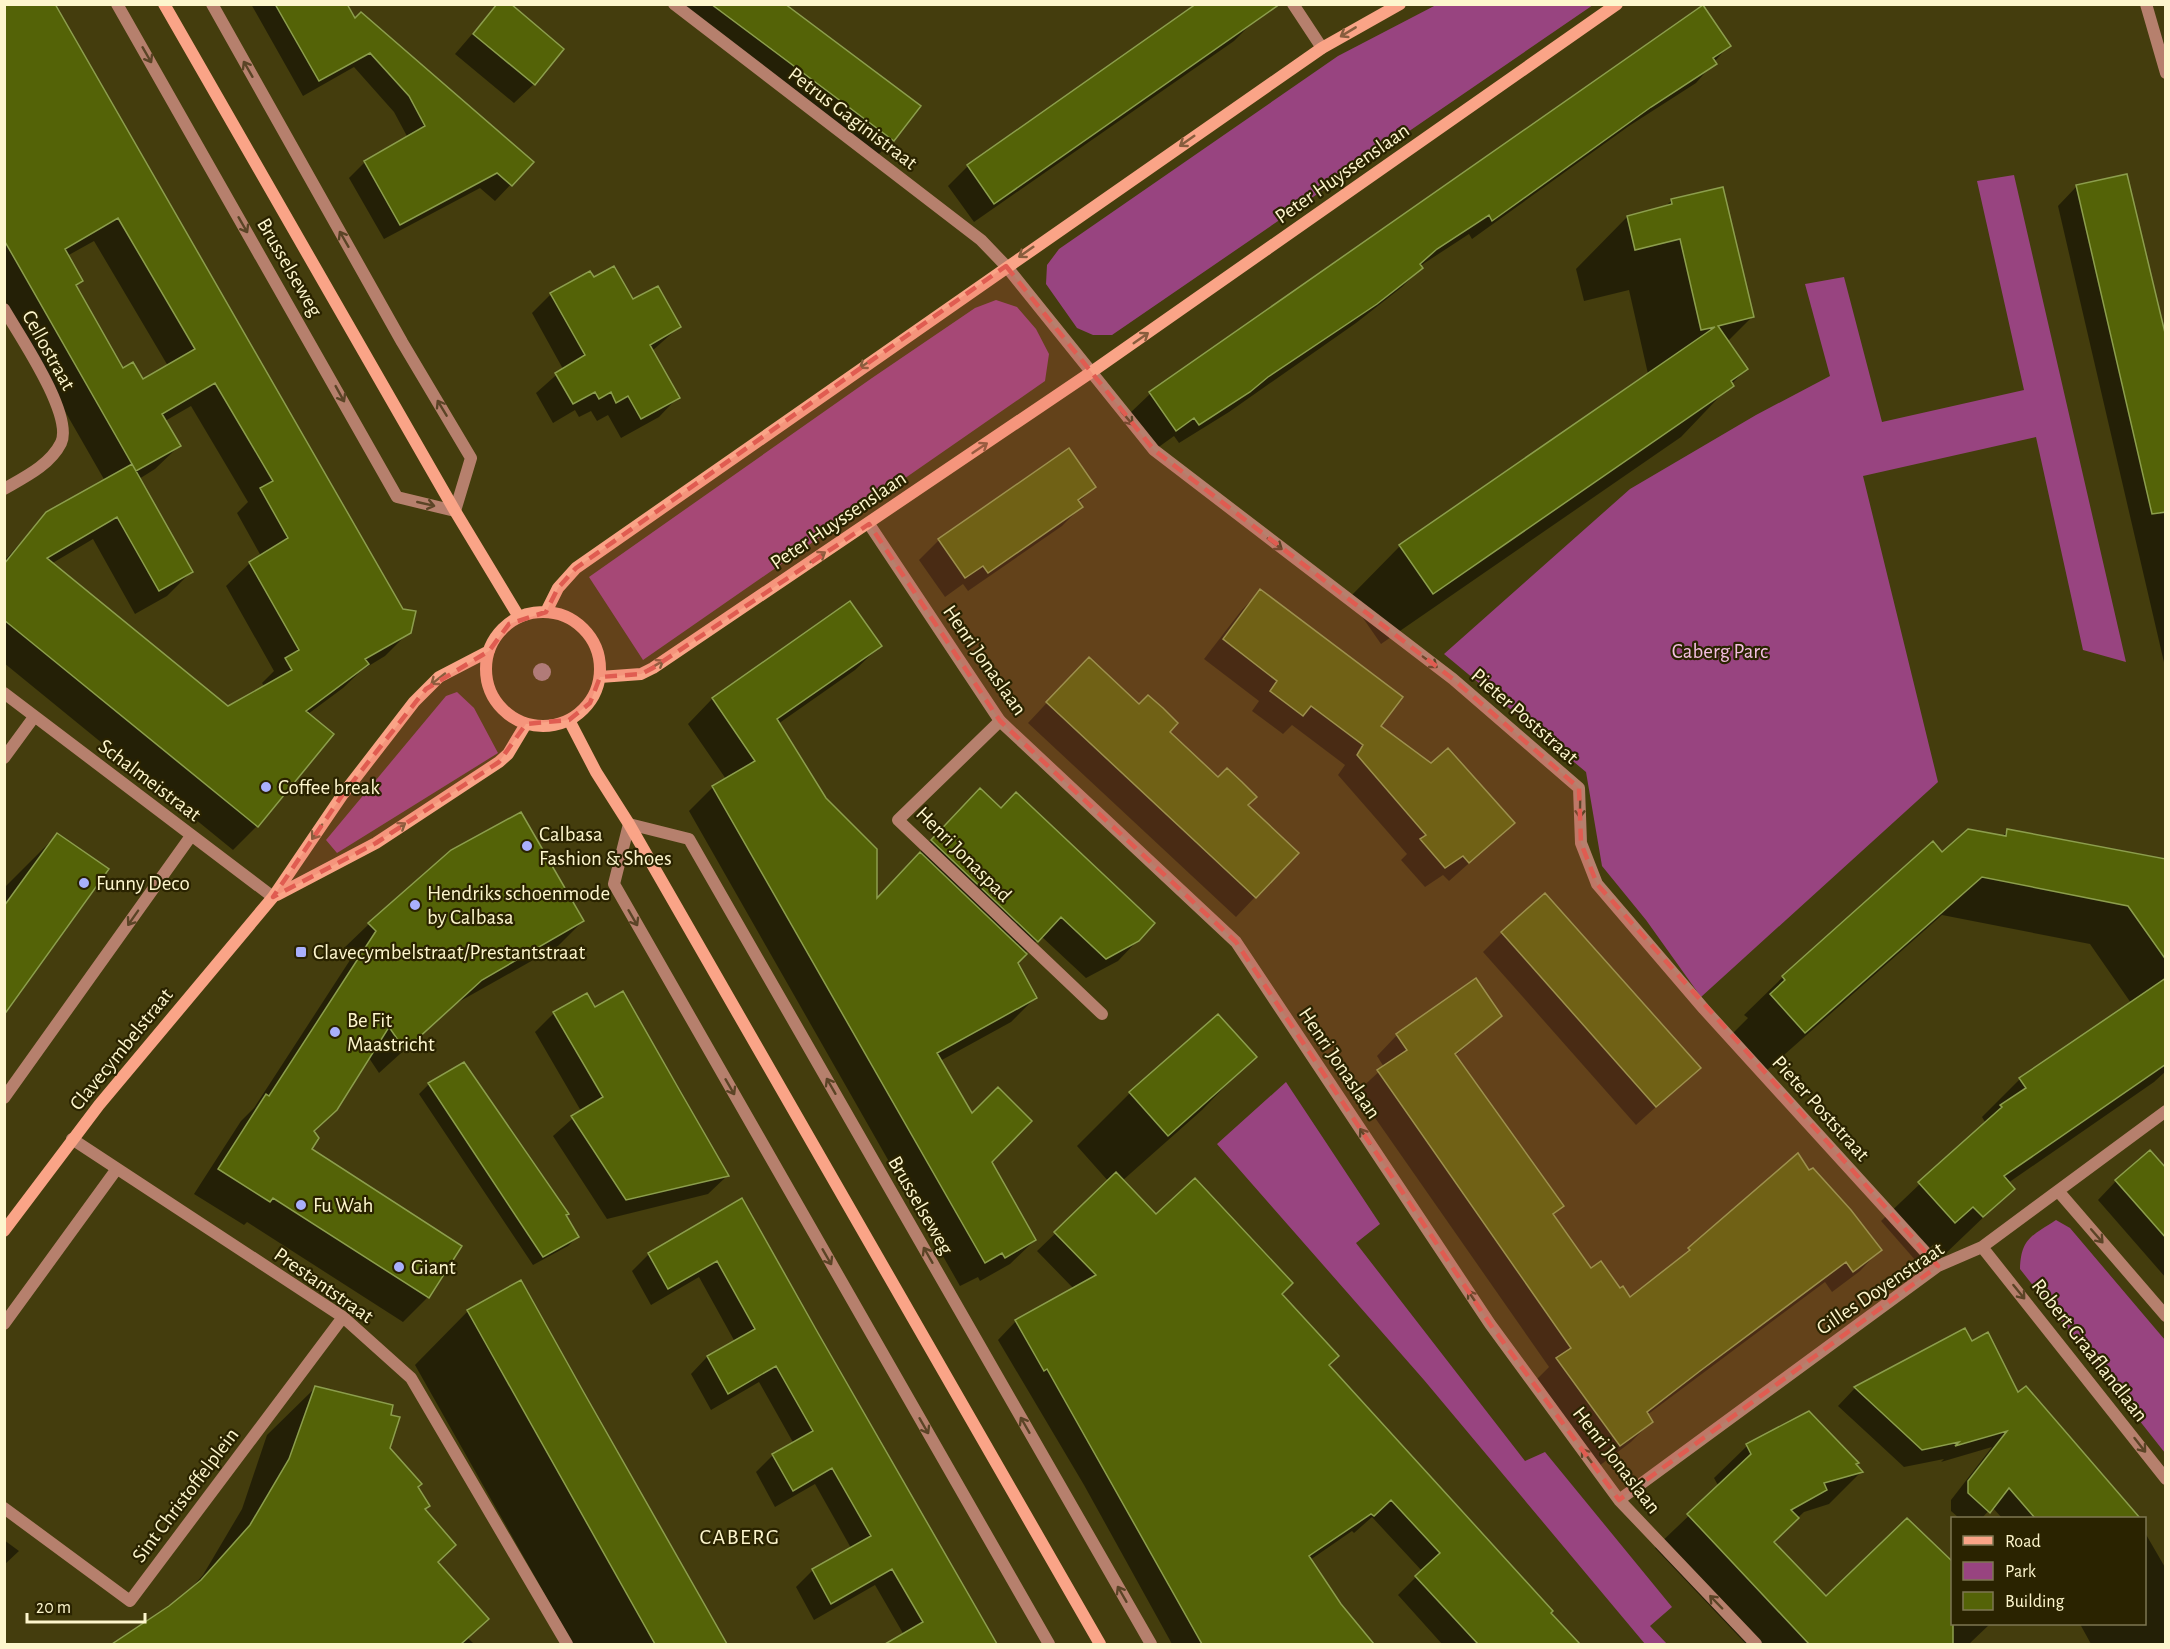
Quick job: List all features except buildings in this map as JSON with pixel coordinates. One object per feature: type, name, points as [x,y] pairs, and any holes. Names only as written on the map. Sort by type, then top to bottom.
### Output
[{"type":"street","name":"Brusselseweg","points":[[117,4],[396,497],[455,511]]},
{"type":"street","name":"Brusselseweg","points":[[164,4],[455,511],[519,617]]},
{"type":"street","points":[[212,4],[402,342],[471,458],[455,511]]},
{"type":"street","name":"Petrus Gaginistraat","points":[[674,4],[981,240],[1006,266]]},
{"type":"street","points":[[1293,4],[1322,48]]},
{"type":"street","points":[[546,612],[558,588],[576,568],[1006,266],[1322,48],[1400,4]]},
{"type":"street","name":"Peter Huyssenslaan","points":[[600,677],[641,674],[653,668],[1090,373],[1617,4]]},
{"type":"street","points":[[2146,4],[2166,73]]},
{"type":"street","points":[[1006,266],[1090,373]]},
{"type":"street","name":"Cellostraat","points":[[4,309],[52,392],[62,416],[63,441],[54,455],[40,467],[4,489]]},
{"type":"street","name":"Pieter Poststraat","points":[[1090,373],[1154,450],[1453,679],[1579,788],[1581,843],[1597,884],[1704,1009],[1938,1266]]},
{"type":"street","name":"Henri Jonaslaan","points":[[869,524],[1000,721],[1236,942],[1490,1324],[1619,1500],[1756,1644]]},
{"type":"street","points":[[546,612],[562,615],[587,633],[596,646],[600,661],[600,677],[590,703],[569,720],[540,726],[526,724],[510,716],[497,703],[489,687],[486,669],[489,651],[501,631],[519,617],[546,612]]},
{"type":"street","name":"Clavecymbelstraat","points":[[4,1232],[72,1139],[273,897],[344,794],[414,702],[439,677],[489,651]]},
{"type":"street","name":"Schalmeistraat","points":[[4,693],[273,897]]},
{"type":"street","points":[[4,758],[34,717]]},
{"type":"street","points":[[569,720],[596,772],[629,824],[1100,1644]]},
{"type":"street","name":"Henri Jonaspad","points":[[1000,721],[898,820],[1102,1014]]},
{"type":"street","name":"Clavecymbelstraat","points":[[273,897],[376,843],[499,762],[508,754],[526,724]]},
{"type":"street","name":"Brusselseweg","points":[[629,824],[689,839],[1151,1644]]},
{"type":"street","points":[[629,824],[614,884],[1049,1644]]},
{"type":"street","points":[[4,1098],[191,836]]},
{"type":"street","name":"Gilles Doyenstraat","points":[[1619,1500],[1938,1266],[1982,1247],[2166,1111]]},
{"type":"street","name":"Prestantstraat","points":[[72,1139],[343,1317],[411,1378],[567,1644]]},
{"type":"street","points":[[4,1324],[116,1170]]},
{"type":"street","points":[[2059,1192],[2166,1316]]},
{"type":"street","name":"Robert Graaflandlaan","points":[[1982,1247],[2166,1479]]},
{"type":"street","name":"Sint Christoffelplein","points":[[4,1508],[130,1601],[343,1317]]},
{"type":"highlighted area","points":[[1006,266],[1154,450],[1453,679],[1579,788],[1581,843],[1597,884],[1938,1266],[1619,1500],[1490,1324],[1236,942],[1000,721],[869,524],[653,668],[641,674],[600,677],[590,703],[569,720],[526,724],[499,762],[376,843],[273,897],[343,794],[426,689],[489,651],[509,624],[546,612],[558,588],[576,568]]},
{"type":"green space","points":[[1436,5],[1593,5],[1112,335],[1093,335],[1077,328],[1046,284],[1047,265],[1059,249],[1338,56]]},
{"type":"green space","name":"Caberg Parc","points":[[2014,175],[2126,662],[2083,650],[2036,437],[1863,476],[1938,782],[1701,997],[1646,920],[1602,866],[1586,772],[1444,654],[1630,489],[1756,415],[1830,376],[1805,284],[1844,277],[1882,422],[2024,390],[1977,181]]},
{"type":"green space","points":[[996,300],[1017,307],[1036,329],[1049,354],[1045,381],[643,660],[589,577],[872,378],[975,308]]},
{"type":"green space","points":[[457,692],[474,708],[498,753],[337,853],[326,840],[446,696]]},
{"type":"green space","points":[[1286,1082],[1380,1224],[1356,1243],[1525,1461],[1545,1452],[1672,1607],[1650,1626],[1667,1644],[1645,1644],[1424,1380],[1217,1144]]},
{"type":"green space","points":[[2056,1220],[2070,1228],[2165,1340],[2165,1453],[2020,1269],[2023,1251],[2029,1239]]},
{"type":"place","name":"Coffee break","points":[[266,787]]},
{"type":"place","name":"Calbasa Fashion & Shoes","points":[[527,846]]},
{"type":"place","name":"Funny Deco","points":[[84,883]]},
{"type":"place","name":"Hendriks schoenmode by Calbasa","points":[[415,905]]},
{"type":"place","name":"Clavecymbelstraat/Prestantstraat","points":[[301,952]]},
{"type":"place","name":"Be Fit Maastricht","points":[[335,1032]]},
{"type":"place","name":"Fu Wah","points":[[301,1205]]},
{"type":"place","name":"Giant","points":[[399,1267]]},
{"type":"district","name":"CABERG","points":[[740,1536]]}]
